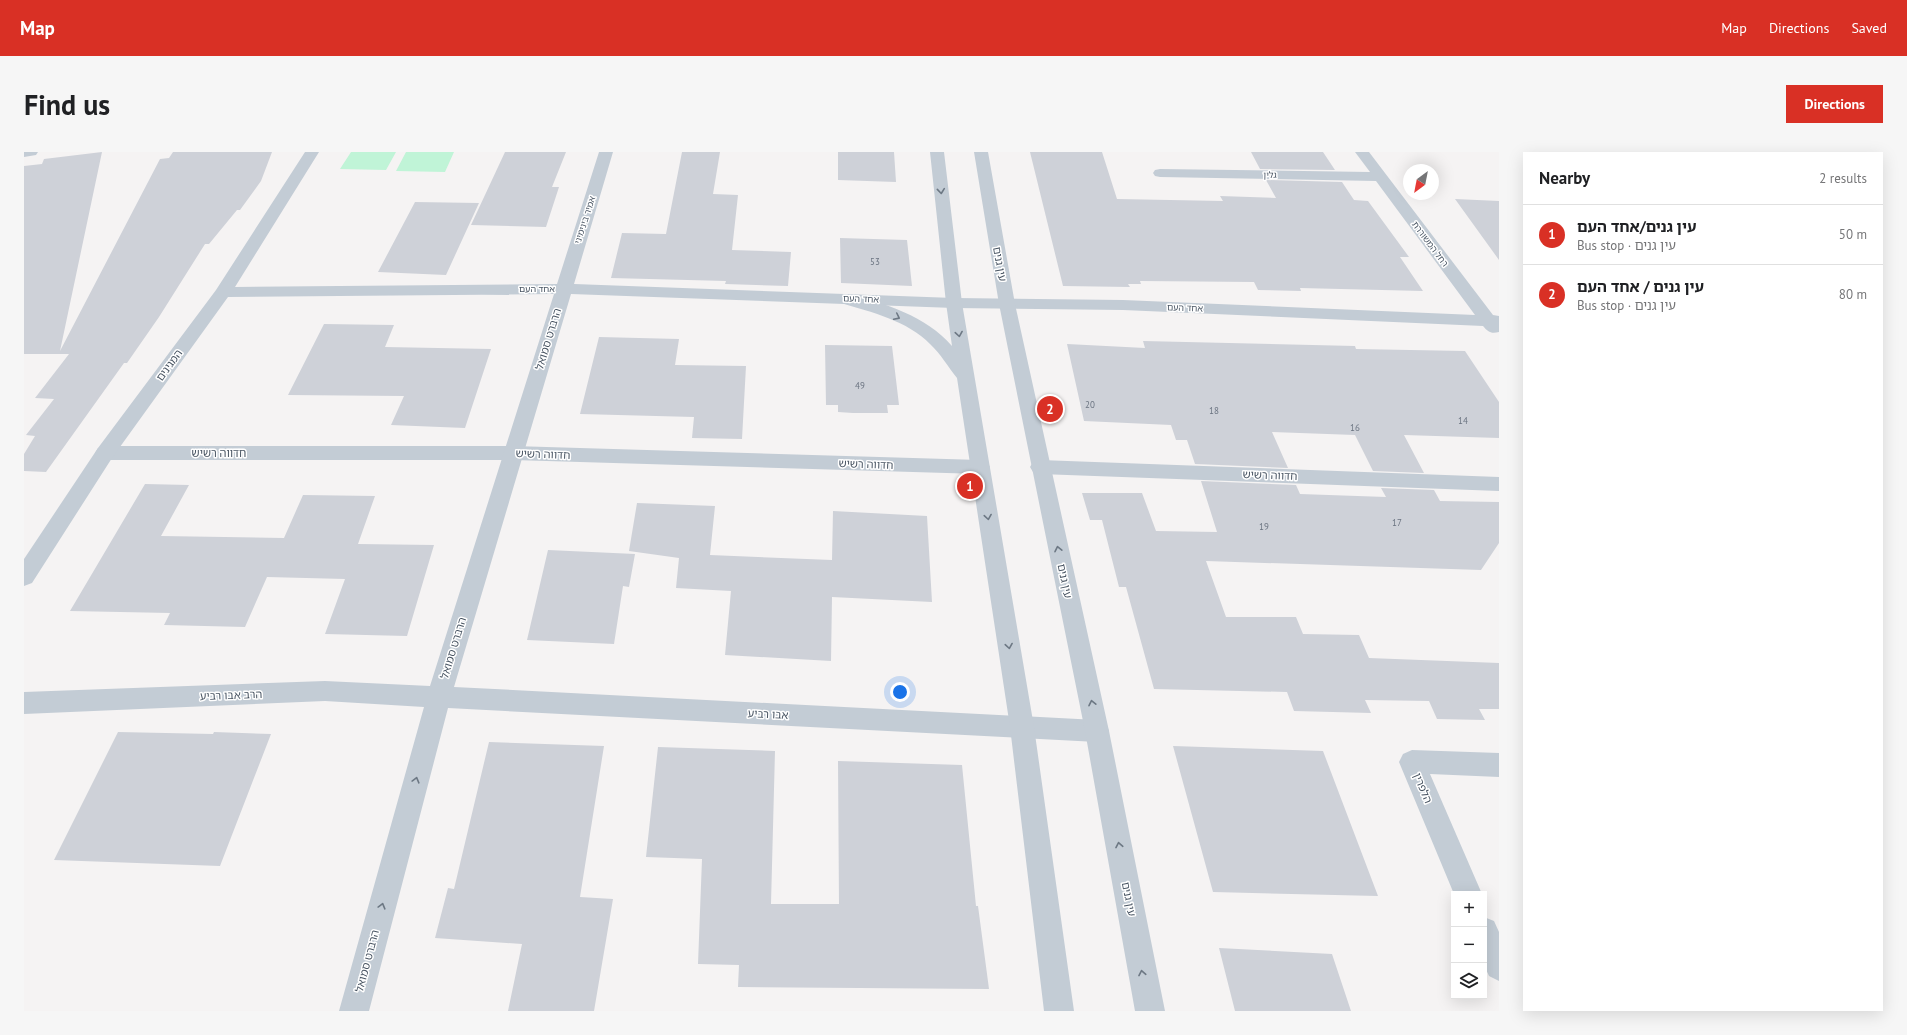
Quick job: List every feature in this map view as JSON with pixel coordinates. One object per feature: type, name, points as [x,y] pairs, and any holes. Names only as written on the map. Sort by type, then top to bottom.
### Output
[{"type":"street","points":[[24,153],[31,152]]},
{"type":"street","name":"המגינים","points":[[24,577],[105,453],[223,292],[312,152]]},
{"type":"street","name":"אמיר בינימיני","points":[[563,289],[606,152]]},
{"type":"street","points":[[937,152],[954,303],[1022,727],[1058,1011]]},
{"type":"street","name":"עין גנים","points":[[981,152],[1007,304],[1040,467],[1097,731],[1150,1011]]},
{"type":"street","name":"רחל המשוררת","points":[[1362,152],[1493,320],[1499,336]]},
{"type":"street","name":"גלין","points":[[1160,173],[1380,177]]},
{"type":"street","name":"אחד העם","points":[[223,292],[563,289],[954,303],[1123,306],[1493,320]]},
{"type":"street","name":"הרברט סמואל","points":[[354,1011],[439,696],[563,289]]},
{"type":"street","points":[[847,299],[889,312],[925,330],[946,350],[966,377]]},
{"type":"street","name":"חדווה רשיש","points":[[105,453],[513,453],[980,467]]},
{"type":"street","name":"חדווה רשיש","points":[[1040,467],[1499,484]]},
{"type":"street","name":"הרב אבו רביע","points":[[24,703],[325,691],[439,696]]},
{"type":"street","name":"אבו רביע","points":[[439,696],[1097,731]]},
{"type":"street","name":"הלפרין","points":[[1467,891],[1412,762],[1499,765]]},
{"type":"street","points":[[1487,938],[1499,966]]},
{"type":"green space","points":[[351,152],[396,152],[386,170],[340,169]]},
{"type":"green space","points":[[406,152],[454,152],[445,172],[396,171]]},
{"type":"building","points":[[102,152],[60,351],[160,159],[169,158],[173,152],[272,152],[261,181],[240,210],[237,210],[209,244],[205,244],[159,317],[127,363],[124,363],[46,472],[24,471],[24,454],[35,436],[26,435],[54,399],[35,398],[69,354],[24,354],[24,166],[42,164],[44,159]]},
{"type":"building","points":[[505,152],[566,152],[552,187],[559,187],[546,227],[471,225]]},
{"type":"building","points":[[682,152],[720,152],[713,194],[738,195],[732,250],[791,252],[788,286],[725,284],[726,281],[611,278],[622,233],[666,234]]},
{"type":"building","points":[[838,152],[894,152],[896,182],[838,180]]},
{"type":"building","points":[[1030,152],[1102,152],[1117,199],[1223,201],[1220,196],[1276,198],[1266,180],[1342,182],[1354,200],[1368,201],[1409,257],[1400,257],[1423,291],[1300,288],[1301,291],[1258,290],[1254,282],[1140,281],[1141,284],[1128,284],[1130,287],[1063,286]]},
{"type":"building","points":[[1251,152],[1323,152],[1335,170],[1260,169]]},
{"type":"building","points":[[1455,199],[1499,201],[1499,260]]},
{"type":"building","points":[[415,202],[479,203],[446,275],[378,272]]},
{"type":"building","points":[[840,238],[907,240],[912,286],[841,283]]},
{"type":"building","points":[[324,324],[394,325],[385,347],[491,349],[465,428],[391,425],[404,396],[288,395]]},
{"type":"building","points":[[599,337],[679,339],[675,365],[746,366],[742,439],[692,438],[694,417],[580,414]]},
{"type":"building","points":[[1143,341],[1355,346],[1356,349],[1465,351],[1499,402],[1499,438],[1404,435],[1424,473],[1373,471],[1355,435],[1272,432],[1288,468],[1195,464],[1187,440],[1176,440],[1171,425],[1084,421],[1067,344],[1145,348]]},
{"type":"building","points":[[825,345],[892,346],[899,405],[887,405],[888,413],[853,413],[838,412],[838,405],[826,405]]},
{"type":"building","points":[[1201,481],[1296,485],[1300,494],[1386,497],[1381,488],[1434,490],[1440,501],[1499,502],[1499,543],[1481,570],[1206,561],[1226,617],[1296,617],[1303,634],[1359,635],[1369,658],[1499,663],[1499,709],[1479,709],[1485,720],[1437,719],[1429,701],[1365,700],[1371,713],[1294,711],[1287,692],[1154,689],[1126,587],[1119,587],[1102,520],[1090,520],[1082,493],[1142,493],[1156,531],[1217,532]]},
{"type":"building","points":[[145,484],[189,485],[161,536],[284,538],[303,495],[375,496],[358,544],[434,545],[407,636],[325,634],[345,579],[267,577],[245,627],[164,625],[170,613],[70,611]]},
{"type":"building","points":[[637,503],[715,506],[710,555],[832,560],[833,511],[927,516],[932,602],[832,597],[831,661],[725,655],[731,591],[676,588],[679,558],[629,551]]},
{"type":"building","points":[[548,550],[635,554],[629,587],[623,586],[614,644],[527,640]]},
{"type":"building","points":[[118,732],[213,734],[214,732],[271,734],[220,866],[54,860]]},
{"type":"building","points":[[489,742],[604,746],[580,897],[613,899],[594,1011],[508,1011],[522,944],[435,938],[448,888],[454,889]]},
{"type":"building","points":[[1173,746],[1323,751],[1378,896],[1213,892]]},
{"type":"building","points":[[658,747],[775,751],[771,904],[839,904],[838,761],[962,765],[976,906],[978,906],[989,989],[738,987],[739,965],[698,964],[702,859],[646,857]]},
{"type":"building","points":[[1219,948],[1332,954],[1351,1011],[1235,1011]]},
{"type":"place","name":"עין גנים / אחד העם","points":[[1050,409]]},
{"type":"place","name":"עין גנים/אחד העם","points":[[970,486]]}]
